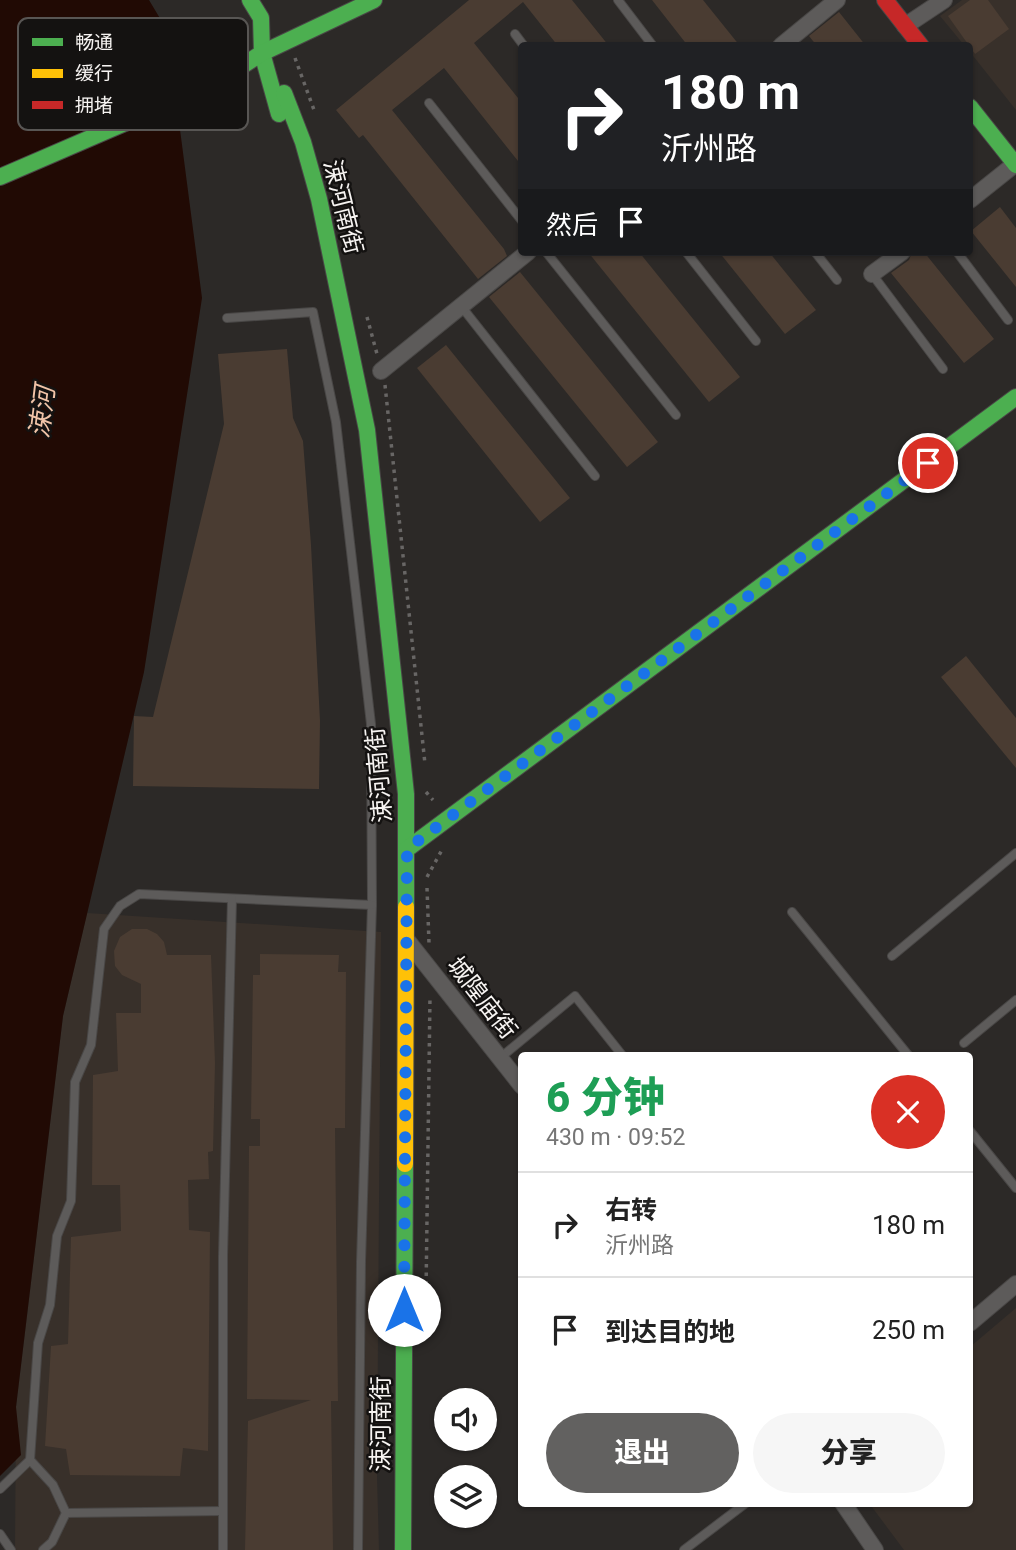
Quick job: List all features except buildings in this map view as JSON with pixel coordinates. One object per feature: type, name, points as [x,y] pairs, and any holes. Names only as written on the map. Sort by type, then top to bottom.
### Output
[{"type":"main road","points":[[237,0],[247,17]]},
{"type":"main road","points":[[250,0],[261,18],[262,53],[271,92],[294,153],[310,210],[350,388],[367,430]]},
{"type":"main road","points":[[248,62],[374,0]]},
{"type":"main road","points":[[885,0],[918,42]]},
{"type":"main road","points":[[262,53],[290,80],[324,189],[375,389],[367,430]]},
{"type":"main road","name":"涑河南街","points":[[284,93],[319,199],[341,293],[367,430],[406,794],[403,1550]]},
{"type":"main road","points":[[973,111],[1016,164]]},
{"type":"main road","points":[[0,177],[109,130]]},
{"type":"main road","points":[[407,849],[1016,397]]},
{"type":"street","points":[[786,42],[837,0]]},
{"type":"street","points":[[905,26],[944,0]]},
{"type":"street","points":[[973,198],[1016,164]]},
{"type":"street","points":[[382,371],[523,256]]},
{"type":"street","points":[[872,274],[897,256]]},
{"type":"street","name":"城隍庙街","points":[[406,939],[518,1081]]},
{"type":"street","points":[[973,1320],[1016,1284]]},
{"type":"street","points":[[846,1507],[875,1550]]},
{"type":"lane","points":[[618,0],[650,42]]},
{"type":"lane","points":[[515,33],[521,42]]},
{"type":"lane","points":[[429,103],[518,216]]},
{"type":"lane","points":[[549,256],[676,415]]},
{"type":"lane","points":[[689,256],[756,341]]},
{"type":"lane","points":[[818,256],[837,280]]},
{"type":"lane","points":[[960,256],[1008,320]]},
{"type":"lane","points":[[872,274],[943,369]]},
{"type":"lane","points":[[461,306],[595,476]]},
{"type":"lane","points":[[226,317],[313,312],[337,422],[371,724],[372,905],[361,1262],[358,1550]]},
{"type":"lane","points":[[892,956],[1016,853]]},
{"type":"lane","points":[[66,1513],[53,1485],[30,1460],[38,1343],[50,1306],[57,1236],[71,1201],[75,1082],[91,1045],[104,929],[120,906],[139,894],[372,905]]},
{"type":"lane","points":[[223,1550],[223,1256],[232,899]]},
{"type":"lane","points":[[792,912],[906,1052]]},
{"type":"lane","points":[[500,1058],[575,996],[620,1052]]},
{"type":"lane","points":[[964,1043],[1016,1000]]},
{"type":"lane","points":[[973,1135],[1016,1188]]},
{"type":"lane","points":[[0,1489],[3,1481],[30,1460]]},
{"type":"lane","points":[[684,1550],[742,1507]]},
{"type":"lane","points":[[66,1513],[223,1511]]},
{"type":"lane","points":[[43,1550],[52,1542],[66,1513]]},
{"type":"lane","points":[[1,1537],[11,1550]]},
{"type":"path","points":[[382,371],[388,400],[425,769]]},
{"type":"path","points":[[425,782],[426,794],[433,800]]},
{"type":"path","points":[[426,1302],[430,969],[427,873],[443,848]]},
{"type":"shaded area","points":[[962,0],[1016,0],[1016,110],[973,56],[973,42],[962,42],[940,16]]},
{"type":"shaded area","points":[[87,913],[381,932],[377,1476],[379,1550],[15,1550],[16,1407],[63,1016]]},
{"type":"shaded area","points":[[1016,1308],[1016,1550],[904,1550],[872,1507],[973,1507],[973,1344]]},
{"type":"water","name":"涑河","points":[[0,0],[149,0],[160,18],[18,18],[18,130],[180,130],[202,298],[144,672],[63,1016],[16,1407],[21,1455],[0,1476]]},
{"type":"traffic: fast","points":[[250,0],[261,18],[262,53],[279,114]]},
{"type":"traffic: fast","points":[[248,62],[374,0]]},
{"type":"traffic: fast","points":[[284,93],[303,142],[319,199],[367,430],[406,794],[406,907]]},
{"type":"traffic: fast","points":[[973,111],[1016,165]]},
{"type":"traffic: fast","points":[[0,177],[109,130]]},
{"type":"traffic: fast","points":[[407,849],[1016,397]]},
{"type":"traffic: fast","points":[[403,1550],[405,1164]]},
{"type":"traffic: slow","points":[[405,1164],[406,907]]},
{"type":"traffic: jam","points":[[885,0],[918,42]]},
{"type":"route","points":[[404,1310],[407,849],[928,463]]}]
